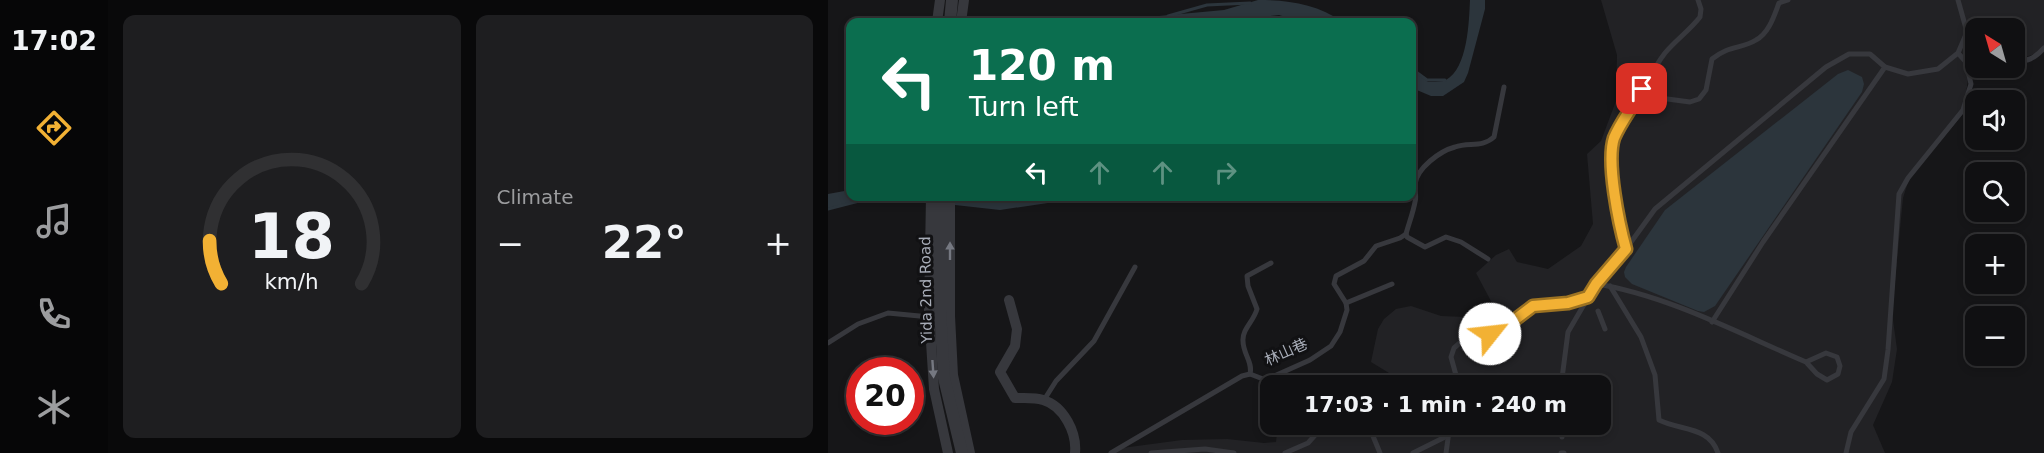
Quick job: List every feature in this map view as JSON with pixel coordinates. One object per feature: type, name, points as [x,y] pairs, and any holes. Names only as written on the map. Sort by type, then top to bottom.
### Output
[{"type":"street","points":[[938,18],[940,0]]},
{"type":"street","points":[[950,18],[952,0]]},
{"type":"street","points":[[962,18],[964,0]]},
{"type":"street","name":"Yida 2nd Road","points":[[931,201],[944,378],[962,453]]},
{"type":"street","name":"Yida 2nd Road","points":[[940,201],[940,312],[970,453]]},
{"type":"street","name":"Yida 2nd Road","points":[[948,453],[934,389],[950,201]]},
{"type":"street","points":[[1009,300],[1017,329],[1015,346],[1000,372],[1015,398],[1044,400],[1059,411],[1070,427],[1076,444],[1076,453]]},
{"type":"lane","points":[[1626,249],[1619,224],[1612,160],[1613,141],[1621,123],[1630,113],[1666,51],[1700,17],[1701,9],[1698,0]]},
{"type":"lane","points":[[1630,113],[1660,98],[1690,102],[1699,99],[1706,90],[1712,59],[1731,47],[1755,41],[1764,33],[1779,3],[1788,0]]},
{"type":"lane","points":[[1563,375],[1568,332],[1596,284],[1626,249],[1655,209],[1826,67],[1849,54],[1870,54],[1885,67],[1908,74],[1938,69],[1958,53],[1967,32],[1958,0]]},
{"type":"lane","points":[[2025,61],[2035,58],[2044,48]]},
{"type":"lane","points":[[1958,53],[1965,61]]},
{"type":"lane","points":[[1712,322],[1764,242],[1885,67]]},
{"type":"lane","points":[[1846,453],[1851,432],[1884,379],[1899,194],[1908,178],[1963,110],[1971,84],[1970,78]]},
{"type":"lane","points":[[1416,180],[1435,157],[1446,150],[1465,145],[1484,144],[1494,137],[1504,87]]},
{"type":"lane","points":[[1392,284],[1346,303],[1334,284],[1336,276],[1364,261],[1376,246],[1406,234],[1416,201]]},
{"type":"lane","points":[[1406,234],[1413,242],[1425,247],[1446,237],[1461,242],[1488,259]]},
{"type":"lane","points":[[1250,374],[1252,367],[1244,347],[1243,337],[1257,309],[1248,286],[1247,276],[1271,263]]},
{"type":"lane","points":[[1044,400],[1056,381],[1094,341],[1135,267]]},
{"type":"lane","points":[[1596,284],[1637,292],[1712,322],[1806,362],[1817,374],[1827,380],[1838,374],[1840,366],[1837,357],[1826,353],[1806,362]]},
{"type":"lane","points":[[1610,286],[1641,337],[1655,375],[1659,420],[1701,432],[1710,438],[1718,453]]},
{"type":"lane","points":[[1456,375],[1451,357],[1454,348],[1462,340],[1475,339],[1504,328],[1533,306],[1568,303],[1588,297]]},
{"type":"lane","name":"林山巷","points":[[1111,453],[1242,376],[1250,374],[1263,379],[1272,377],[1310,360],[1331,346],[1340,332],[1347,310],[1346,303]]},
{"type":"lane","points":[[1598,311],[1605,330]]},
{"type":"lane","points":[[828,343],[858,324],[888,313],[940,312]]},
{"type":"lane","points":[[1285,453],[1308,443],[1315,435]]},
{"type":"lane","points":[[1373,435],[1380,453]]},
{"type":"lane","points":[[1413,453],[1447,436],[1446,453]]},
{"type":"lane","points":[[1151,453],[1205,449],[1234,453]]},
{"type":"shaded area","points":[[1258,0],[1281,1],[1313,7],[1336,18],[1289,18],[1279,15],[1251,18],[1152,18],[1224,10]]},
{"type":"shaded area","points":[[1470,0],[1485,0],[1485,9],[1464,82],[1443,96],[1431,96],[1416,90],[1416,73],[1428,82],[1444,81],[1453,74],[1463,55]]},
{"type":"shaded area","points":[[1601,0],[2044,0],[2044,49],[2025,57],[2025,18],[1965,18],[1965,78],[1968,78],[1963,114],[1909,179],[1903,198],[1892,313],[1897,349],[1892,382],[1873,425],[1885,453],[1114,453],[1122,448],[1182,440],[1227,439],[1276,442],[1277,435],[1611,435],[1611,375],[1388,375],[1389,373],[1371,362],[1378,329],[1384,319],[1396,309],[1411,306],[1441,316],[1465,317],[1492,303],[1476,273],[1496,255],[1509,249],[1517,262],[1548,269],[1581,246],[1593,224],[1587,154],[1601,141],[1616,101],[1617,55]]},
{"type":"shaded area","points":[[1848,70],[1862,77],[1864,84],[1862,92],[1715,306],[1704,312],[1698,311],[1632,284],[1625,277],[1626,267],[1665,210],[1838,74]]},
{"type":"shaded area","points":[[846,191],[846,201],[859,201],[828,208],[828,194]]},
{"type":"shaded area","points":[[940,201],[1061,201],[1000,210]]},
{"type":"waterway","points":[[1168,16],[1207,5],[1250,3]]},
{"type":"waterway","points":[[1416,72],[1427,80],[1445,80]]},
{"type":"waterway","points":[[828,209],[859,201]]},
{"type":"route","points":[[1490,334],[1504,328],[1533,306],[1568,303],[1588,297],[1626,249],[1619,224],[1612,160],[1613,141],[1642,89]]}]
